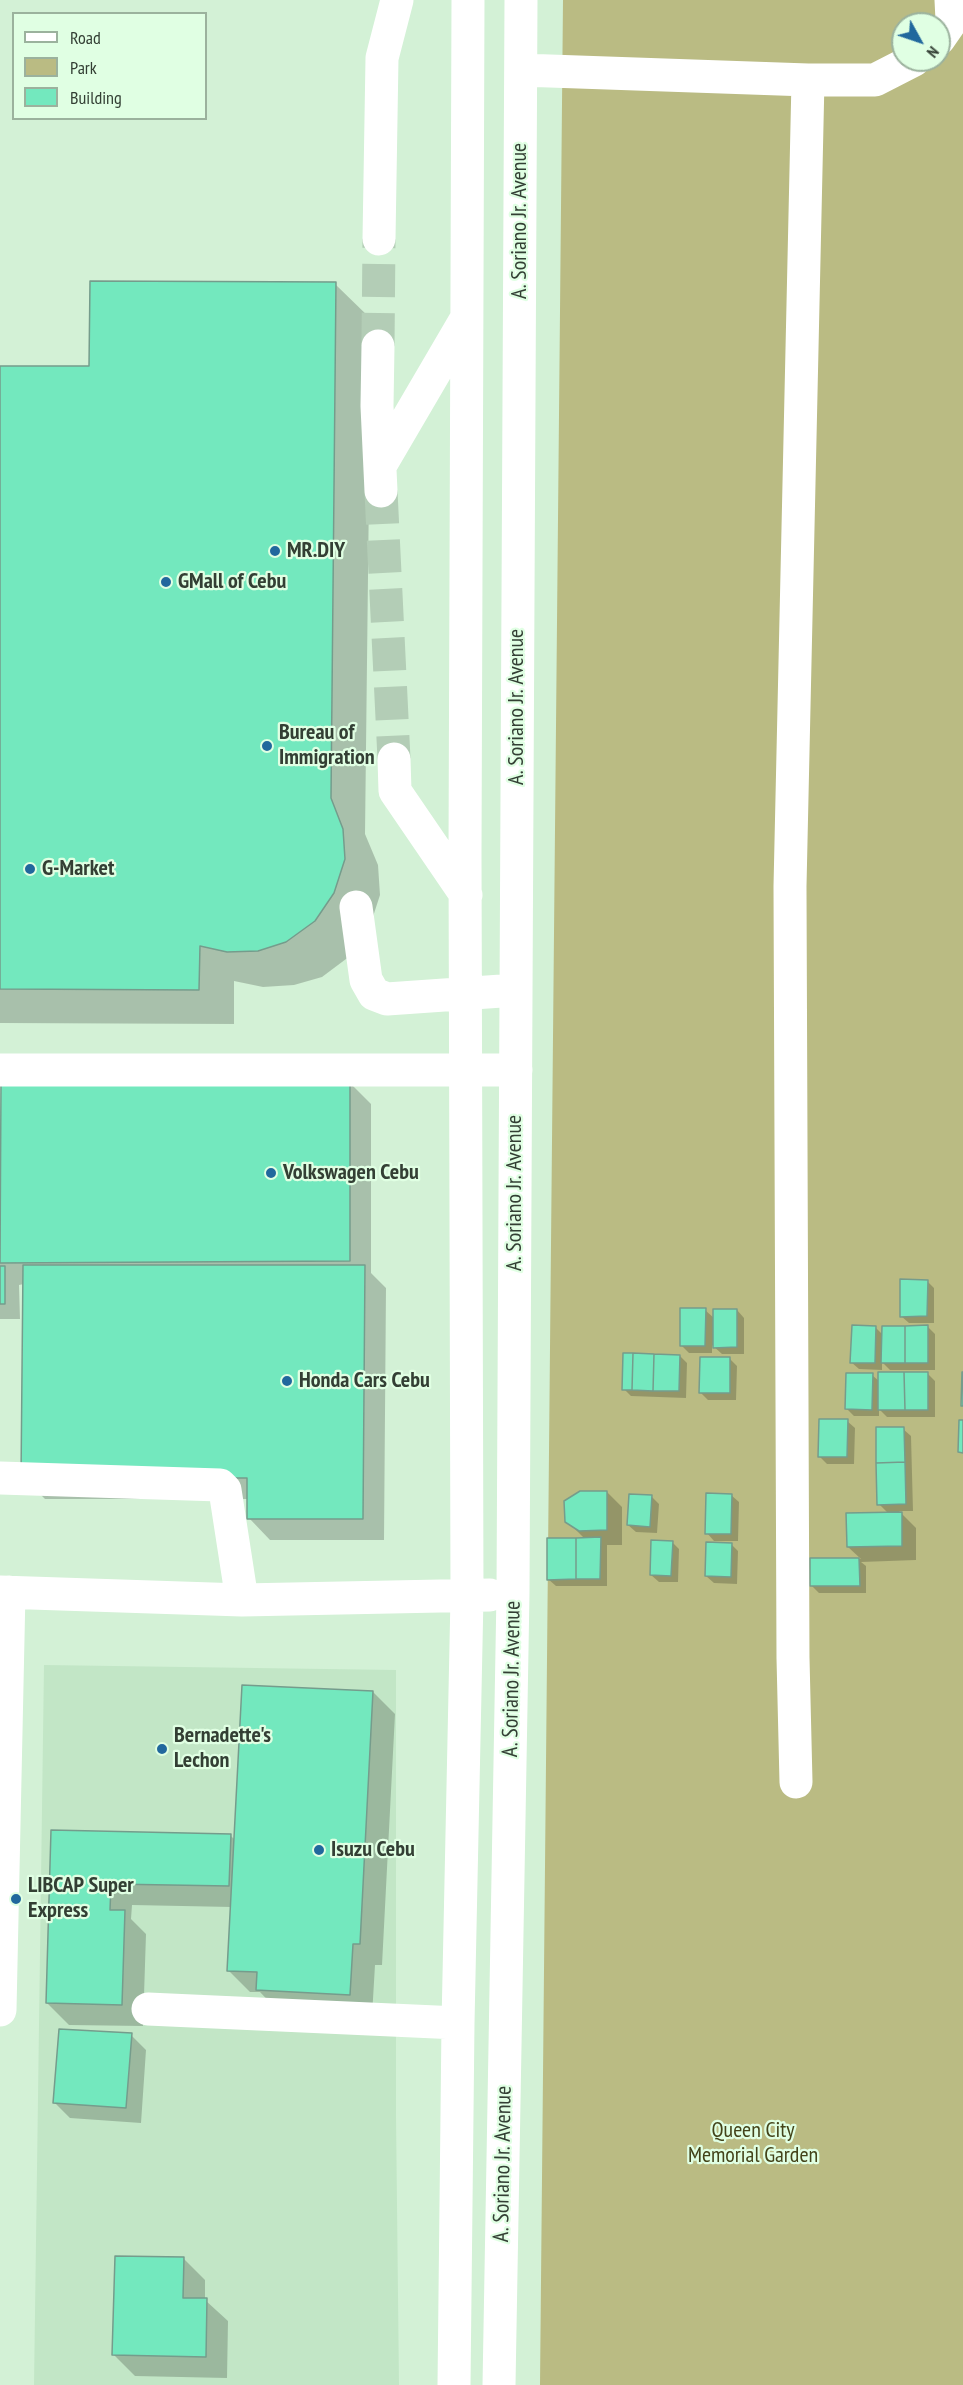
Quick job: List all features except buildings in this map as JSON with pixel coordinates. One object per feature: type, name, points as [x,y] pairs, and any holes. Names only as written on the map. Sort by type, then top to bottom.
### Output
[{"type":"street","points":[[379,239],[382,58],[397,0]]},
{"type":"street","name":"A. Soriano Jr. Avenue","points":[[454,2385],[458,2024],[467,1597],[468,0]]},
{"type":"street","name":"A. Soriano Jr. Avenue","points":[[499,2385],[513,1593],[521,0]]},
{"type":"street","points":[[951,0],[951,21]]},
{"type":"street","points":[[520,70],[808,80],[875,80],[891,72]]},
{"type":"street","points":[[796,1782],[793,1658],[790,886],[808,80]]},
{"type":"street","points":[[378,346],[377,405],[381,478],[467,318]]},
{"type":"street","points":[[394,759],[395,791],[466,895]]},
{"type":"street","points":[[356,907],[366,980],[374,994],[387,999],[516,990]]},
{"type":"street","points":[[0,1070],[516,1070]]},
{"type":"street","points":[[0,1478],[220,1485],[225,1490],[242,1600]]},
{"type":"street","points":[[0,2010],[5,1592],[242,1600],[467,1597],[513,1593]]},
{"type":"street","points":[[148,2009],[458,2024]]},
{"type":"shaded area","points":[[44,1665],[396,1670],[396,2115],[399,2385],[34,2385]]},
{"type":"green space","name":"Queen City Memorial Garden","points":[[563,0],[963,0],[963,2385],[540,2385]]},
{"type":"tunnel","points":[[378,346],[379,239]]},
{"type":"tunnel","points":[[381,491],[394,759]]},
{"type":"place","name":"MR.DIY","points":[[275,551]]},
{"type":"place","name":"GMall of Cebu","points":[[166,582]]},
{"type":"place","name":"Bureau of Immigration","points":[[267,746]]},
{"type":"place","name":"G-Market","points":[[30,869]]},
{"type":"place","name":"Volkswagen Cebu","points":[[271,1173]]},
{"type":"place","name":"Honda Cars Cebu","points":[[287,1381]]},
{"type":"place","name":"Bernadette's Lechon","points":[[162,1749]]},
{"type":"place","name":"Isuzu Cebu","points":[[319,1850]]},
{"type":"place","name":"LIBCAP Super Express","points":[[16,1899]]}]
